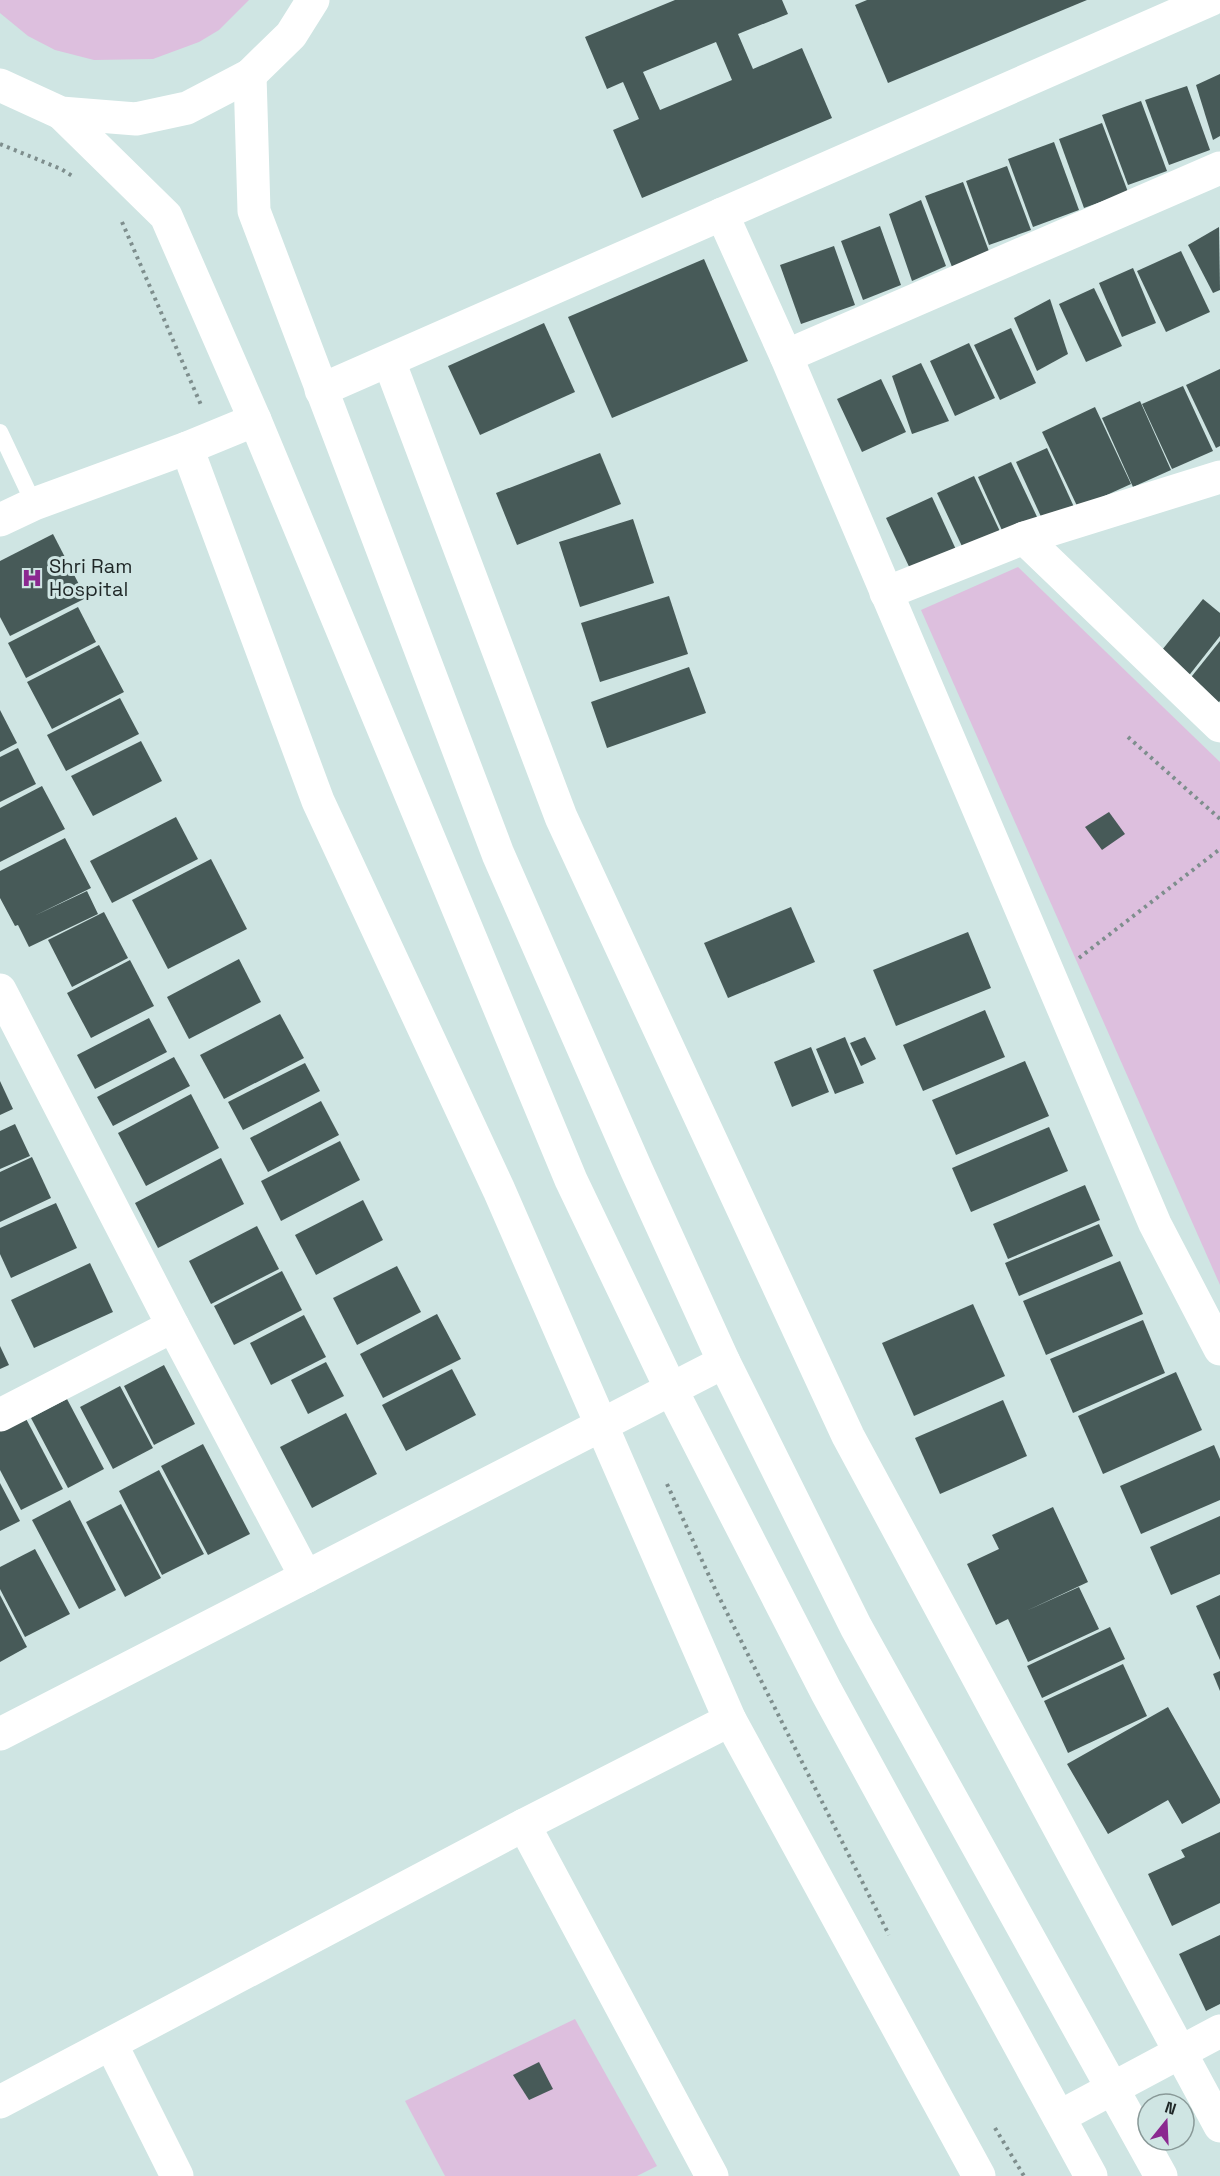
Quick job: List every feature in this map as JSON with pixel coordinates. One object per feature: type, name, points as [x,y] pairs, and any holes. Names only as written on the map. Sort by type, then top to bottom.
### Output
[{"type":"street","points":[[61,113],[136,119],[188,108],[250,75],[291,35],[313,0]]},
{"type":"street","points":[[321,390],[1210,0]]},
{"type":"street","points":[[250,75],[254,211],[498,854],[637,1171],[724,1362],[856,1627],[1161,2176]]},
{"type":"street","points":[[0,85],[61,113],[166,216],[255,420],[571,1180],[671,1389],[826,1691],[1091,2176]]},
{"type":"street","points":[[786,356],[1220,168]]},
{"type":"street","points":[[722,214],[786,356],[1155,1224],[1219,1346]]},
{"type":"street","points":[[389,361],[561,817],[848,1436],[1178,2052],[1220,2126]]},
{"type":"street","points":[[0,520],[34,504],[187,448],[255,420]]},
{"type":"street","points":[[187,448],[318,801],[499,1190],[730,1720],[979,2176]]},
{"type":"street","points":[[886,593],[1024,538],[1220,477]]},
{"type":"street","points":[[1024,538],[1220,726]]},
{"type":"street","points":[[0,990],[173,1326],[306,1577]]},
{"type":"street","points":[[0,1415],[173,1326]]},
{"type":"street","points":[[0,1734],[724,1362]]},
{"type":"street","points":[[0,2102],[524,1825],[730,1720]]},
{"type":"street","points":[[524,1825],[707,2174]]},
{"type":"street","points":[[1059,2117],[1220,2031]]},
{"type":"street","points":[[111,2044],[177,2176]]},
{"type":"lane","points":[[0,432],[34,504]]},
{"type":"path","points":[[0,144],[61,169],[82,181]]},
{"type":"path","points":[[120,216],[202,406]]},
{"type":"path","points":[[1128,737],[1220,819]]},
{"type":"path","points":[[1075,948],[1080,959],[1220,849]]},
{"type":"path","points":[[666,1482],[716,1590],[894,1944]]},
{"type":"path","points":[[994,2128],[1024,2176]]},
{"type":"shaded area","points":[[0,0],[249,0],[219,30],[199,42],[153,59],[94,60],[55,50],[28,36],[0,13]]},
{"type":"shaded area","points":[[1018,567],[1220,762],[1220,1285],[921,610]]},
{"type":"shaded area","points":[[575,2019],[657,2166],[637,2176],[445,2176],[405,2101]]},
{"type":"building","points":[[675,0],[782,0],[788,14],[738,34],[753,69],[802,48],[832,118],[642,198],[613,130],[639,119],[623,82],[607,89],[585,37]],"holes":[[[716,42],[732,80],[660,110],[643,72]]]},
{"type":"building","points":[[867,0],[1087,0],[888,83],[855,5]]},
{"type":"building","points":[[1220,74],[1220,136],[1213,140],[1196,85]]},
{"type":"building","points":[[1187,86],[1210,150],[1169,165],[1145,100]]},
{"type":"building","points":[[1141,101],[1167,171],[1128,185],[1102,115]]},
{"type":"building","points":[[1102,123],[1128,192],[1084,208],[1059,139]]},
{"type":"building","points":[[1054,142],[1079,210],[1033,227],[1008,159]]},
{"type":"building","points":[[1007,166],[1031,230],[989,245],[966,181]]},
{"type":"building","points":[[963,182],[990,254],[952,267],[925,196]]},
{"type":"building","points":[[921,200],[946,266],[912,281],[889,214]]},
{"type":"building","points":[[880,226],[901,285],[863,300],[841,241]]},
{"type":"building","points":[[1219,227],[1220,290],[1213,293],[1188,245]]},
{"type":"building","points":[[834,246],[855,305],[801,324],[780,265]]},
{"type":"building","points":[[1181,251],[1210,312],[1166,332],[1137,271]]},
{"type":"building","points":[[704,259],[748,361],[612,418],[568,317]]},
{"type":"building","points":[[1133,268],[1156,323],[1122,337],[1099,283]]},
{"type":"building","points":[[1094,288],[1122,346],[1086,362],[1059,304]]},
{"type":"building","points":[[1050,299],[1068,354],[1037,371],[1014,318]]},
{"type":"building","points":[[544,323],[575,392],[480,435],[448,366]]},
{"type":"building","points":[[1011,328],[1036,383],[1000,400],[974,345]]},
{"type":"building","points":[[969,343],[995,398],[955,416],[930,361]]},
{"type":"building","points":[[921,363],[949,421],[912,434],[892,376]]},
{"type":"building","points":[[1220,369],[1220,446],[1216,448],[1186,385]]},
{"type":"building","points":[[881,379],[906,432],[862,452],[837,399]]},
{"type":"building","points":[[1183,386],[1213,451],[1172,469],[1142,404]]},
{"type":"building","points":[[1140,401],[1171,470],[1133,487],[1102,418]]},
{"type":"building","points":[[1095,407],[1131,484],[1078,508],[1042,432]]},
{"type":"building","points":[[1047,448],[1074,507],[1043,521],[1016,462]]},
{"type":"building","points":[[600,453],[621,504],[517,545],[496,493]]},
{"type":"building","points":[[1011,462],[1039,521],[1005,537],[978,477]]},
{"type":"building","points":[[974,476],[1004,540],[967,557],[937,493]]},
{"type":"building","points":[[932,497],[958,554],[913,575],[886,518]]},
{"type":"building","points":[[633,519],[654,583],[580,607],[559,542]]},
{"type":"building","points":[[53,534],[86,598],[10,636],[0,617],[0,561]]},
{"type":"building","points":[[669,596],[688,654],[600,682],[581,623]]},
{"type":"building","points":[[1203,599],[1220,613],[1220,636],[1187,678],[1158,655]]},
{"type":"building","points":[[78,607],[96,642],[26,678],[8,643]]},
{"type":"building","points":[[1220,641],[1220,701],[1217,704],[1188,681]]},
{"type":"building","points":[[99,645],[124,692],[52,729],[27,682]]},
{"type":"building","points":[[689,667],[706,713],[607,748],[591,702]]},
{"type":"building","points":[[120,698],[139,734],[66,771],[47,735]]},
{"type":"building","points":[[0,710],[17,743],[0,752]]},
{"type":"building","points":[[141,741],[162,781],[93,816],[71,776]]},
{"type":"building","points":[[18,748],[36,784],[0,802],[0,757]]},
{"type":"building","points":[[42,786],[65,829],[0,862],[0,808]]},
{"type":"building","points":[[1109,812],[1125,834],[1102,850],[1085,827]]},
{"type":"building","points":[[176,817],[198,859],[112,903],[90,861]]},
{"type":"building","points":[[65,838],[91,888],[34,916],[87,891],[98,914],[29,947],[0,898],[0,871]]},
{"type":"building","points":[[211,859],[247,929],[168,969],[132,900]]},
{"type":"building","points":[[791,907],[815,962],[728,998],[704,943]]},
{"type":"building","points":[[104,912],[128,958],[72,987],[48,940]]},
{"type":"building","points":[[968,932],[991,988],[896,1026],[873,970]]},
{"type":"building","points":[[239,959],[261,1002],[189,1039],[167,997]]},
{"type":"building","points":[[130,960],[154,1006],[91,1038],[67,993]]},
{"type":"building","points":[[985,1010],[1005,1057],[923,1091],[903,1045]]},
{"type":"building","points":[[280,1014],[304,1058],[224,1099],[200,1055]]},
{"type":"building","points":[[149,1018],[167,1052],[95,1089],[77,1055]]},
{"type":"building","points":[[845,1037],[864,1083],[835,1094],[816,1049]]},
{"type":"building","points":[[865,1037],[876,1059],[861,1066],[850,1043]]},
{"type":"building","points":[[811,1047],[829,1092],[792,1107],[774,1062]]},
{"type":"building","points":[[174,1057],[190,1086],[113,1126],[97,1097]]},
{"type":"building","points":[[1025,1061],[1049,1116],[956,1155],[932,1100]]},
{"type":"building","points":[[305,1063],[320,1091],[243,1130],[228,1102]]},
{"type":"building","points":[[0,1081],[13,1109],[0,1115]]},
{"type":"building","points":[[191,1094],[219,1148],[146,1186],[118,1133]]},
{"type":"building","points":[[321,1101],[339,1135],[268,1172],[250,1138]]},
{"type":"building","points":[[15,1124],[30,1156],[0,1169],[0,1131]]},
{"type":"building","points":[[1049,1127],[1068,1171],[971,1212],[952,1168]]},
{"type":"building","points":[[340,1141],[360,1180],[281,1221],[261,1181]]},
{"type":"building","points":[[32,1157],[51,1198],[0,1222],[0,1172]]},
{"type":"building","points":[[221,1158],[244,1204],[158,1248],[135,1203]]},
{"type":"building","points":[[1085,1185],[1100,1220],[1008,1259],[993,1224]]},
{"type":"building","points":[[363,1200],[383,1240],[316,1275],[295,1235]]},
{"type":"building","points":[[56,1203],[77,1248],[11,1278],[0,1254],[0,1228]]},
{"type":"building","points":[[1099,1224],[1113,1256],[1019,1296],[1005,1263]]},
{"type":"building","points":[[257,1226],[279,1269],[211,1304],[189,1261]]},
{"type":"building","points":[[1120,1261],[1143,1314],[1046,1355],[1023,1301]]},
{"type":"building","points":[[90,1263],[113,1312],[34,1348],[11,1300]]},
{"type":"building","points":[[397,1266],[421,1312],[357,1345],[333,1298]]},
{"type":"building","points":[[282,1271],[302,1310],[234,1345],[214,1306]]},
{"type":"building","points":[[973,1304],[1005,1376],[914,1416],[882,1343]]},
{"type":"building","points":[[437,1314],[461,1359],[383,1398],[360,1354]]},
{"type":"building","points":[[304,1315],[326,1357],[271,1385],[250,1343]]},
{"type":"building","points":[[1143,1320],[1165,1373],[1073,1413],[1050,1359]]},
{"type":"building","points":[[0,1346],[9,1365],[0,1369]]},
{"type":"building","points":[[326,1362],[344,1396],[308,1414],[291,1380]]},
{"type":"building","points":[[164,1365],[195,1424],[154,1445],[124,1386]]},
{"type":"building","points":[[452,1369],[476,1415],[406,1451],[382,1405]]},
{"type":"building","points":[[1176,1372],[1202,1430],[1103,1474],[1078,1416]]},
{"type":"building","points":[[120,1386],[153,1448],[113,1469],[80,1407]]},
{"type":"building","points":[[67,1399],[104,1469],[68,1488],[31,1418]]},
{"type":"building","points":[[1003,1400],[1027,1456],[940,1494],[915,1438]]},
{"type":"building","points":[[23,1413],[63,1489],[21,1510],[0,1470],[0,1424]]},
{"type":"building","points":[[346,1413],[377,1474],[312,1508],[280,1447]]},
{"type":"building","points":[[203,1444],[250,1534],[208,1555],[161,1466]]},
{"type":"building","points":[[1214,1445],[1220,1459],[1220,1500],[1141,1534],[1120,1486]]},
{"type":"building","points":[[159,1470],[204,1554],[162,1575],[119,1491]]},
{"type":"building","points":[[0,1483],[20,1521],[0,1531]]},
{"type":"building","points":[[70,1500],[116,1590],[79,1609],[32,1520]]},
{"type":"building","points":[[121,1504],[161,1578],[125,1597],[86,1522]]},
{"type":"building","points":[[1053,1507],[1088,1582],[1026,1611],[1079,1587],[1099,1629],[1028,1662],[1008,1619],[996,1625],[967,1564],[999,1549],[992,1535]]},
{"type":"building","points":[[1220,1516],[1220,1574],[1171,1595],[1150,1547]]},
{"type":"building","points":[[35,1549],[70,1614],[25,1637],[0,1589],[0,1567]]},
{"type":"building","points":[[0,1595],[27,1647],[0,1662]]},
{"type":"building","points":[[1220,1595],[1220,1660],[1196,1606]]},
{"type":"building","points":[[1110,1627],[1125,1659],[1042,1698],[1027,1666]]},
{"type":"building","points":[[1123,1664],[1147,1716],[1068,1753],[1044,1701]]},
{"type":"building","points":[[1220,1671],[1220,1691],[1213,1674]]},
{"type":"building","points":[[1168,1707],[1220,1799],[1220,1803],[1182,1824],[1168,1800],[1108,1834],[1067,1764]]},
{"type":"building","points":[[1220,1832],[1220,1903],[1172,1926],[1148,1874],[1185,1857],[1181,1850]]},
{"type":"building","points":[[1220,1935],[1220,2004],[1206,2011],[1179,1954]]},
{"type":"building","points":[[539,2062],[553,2089],[529,2100],[513,2075]]},
{"type":"place","name":"Shri Ram Hospital","points":[[32,578]]}]
